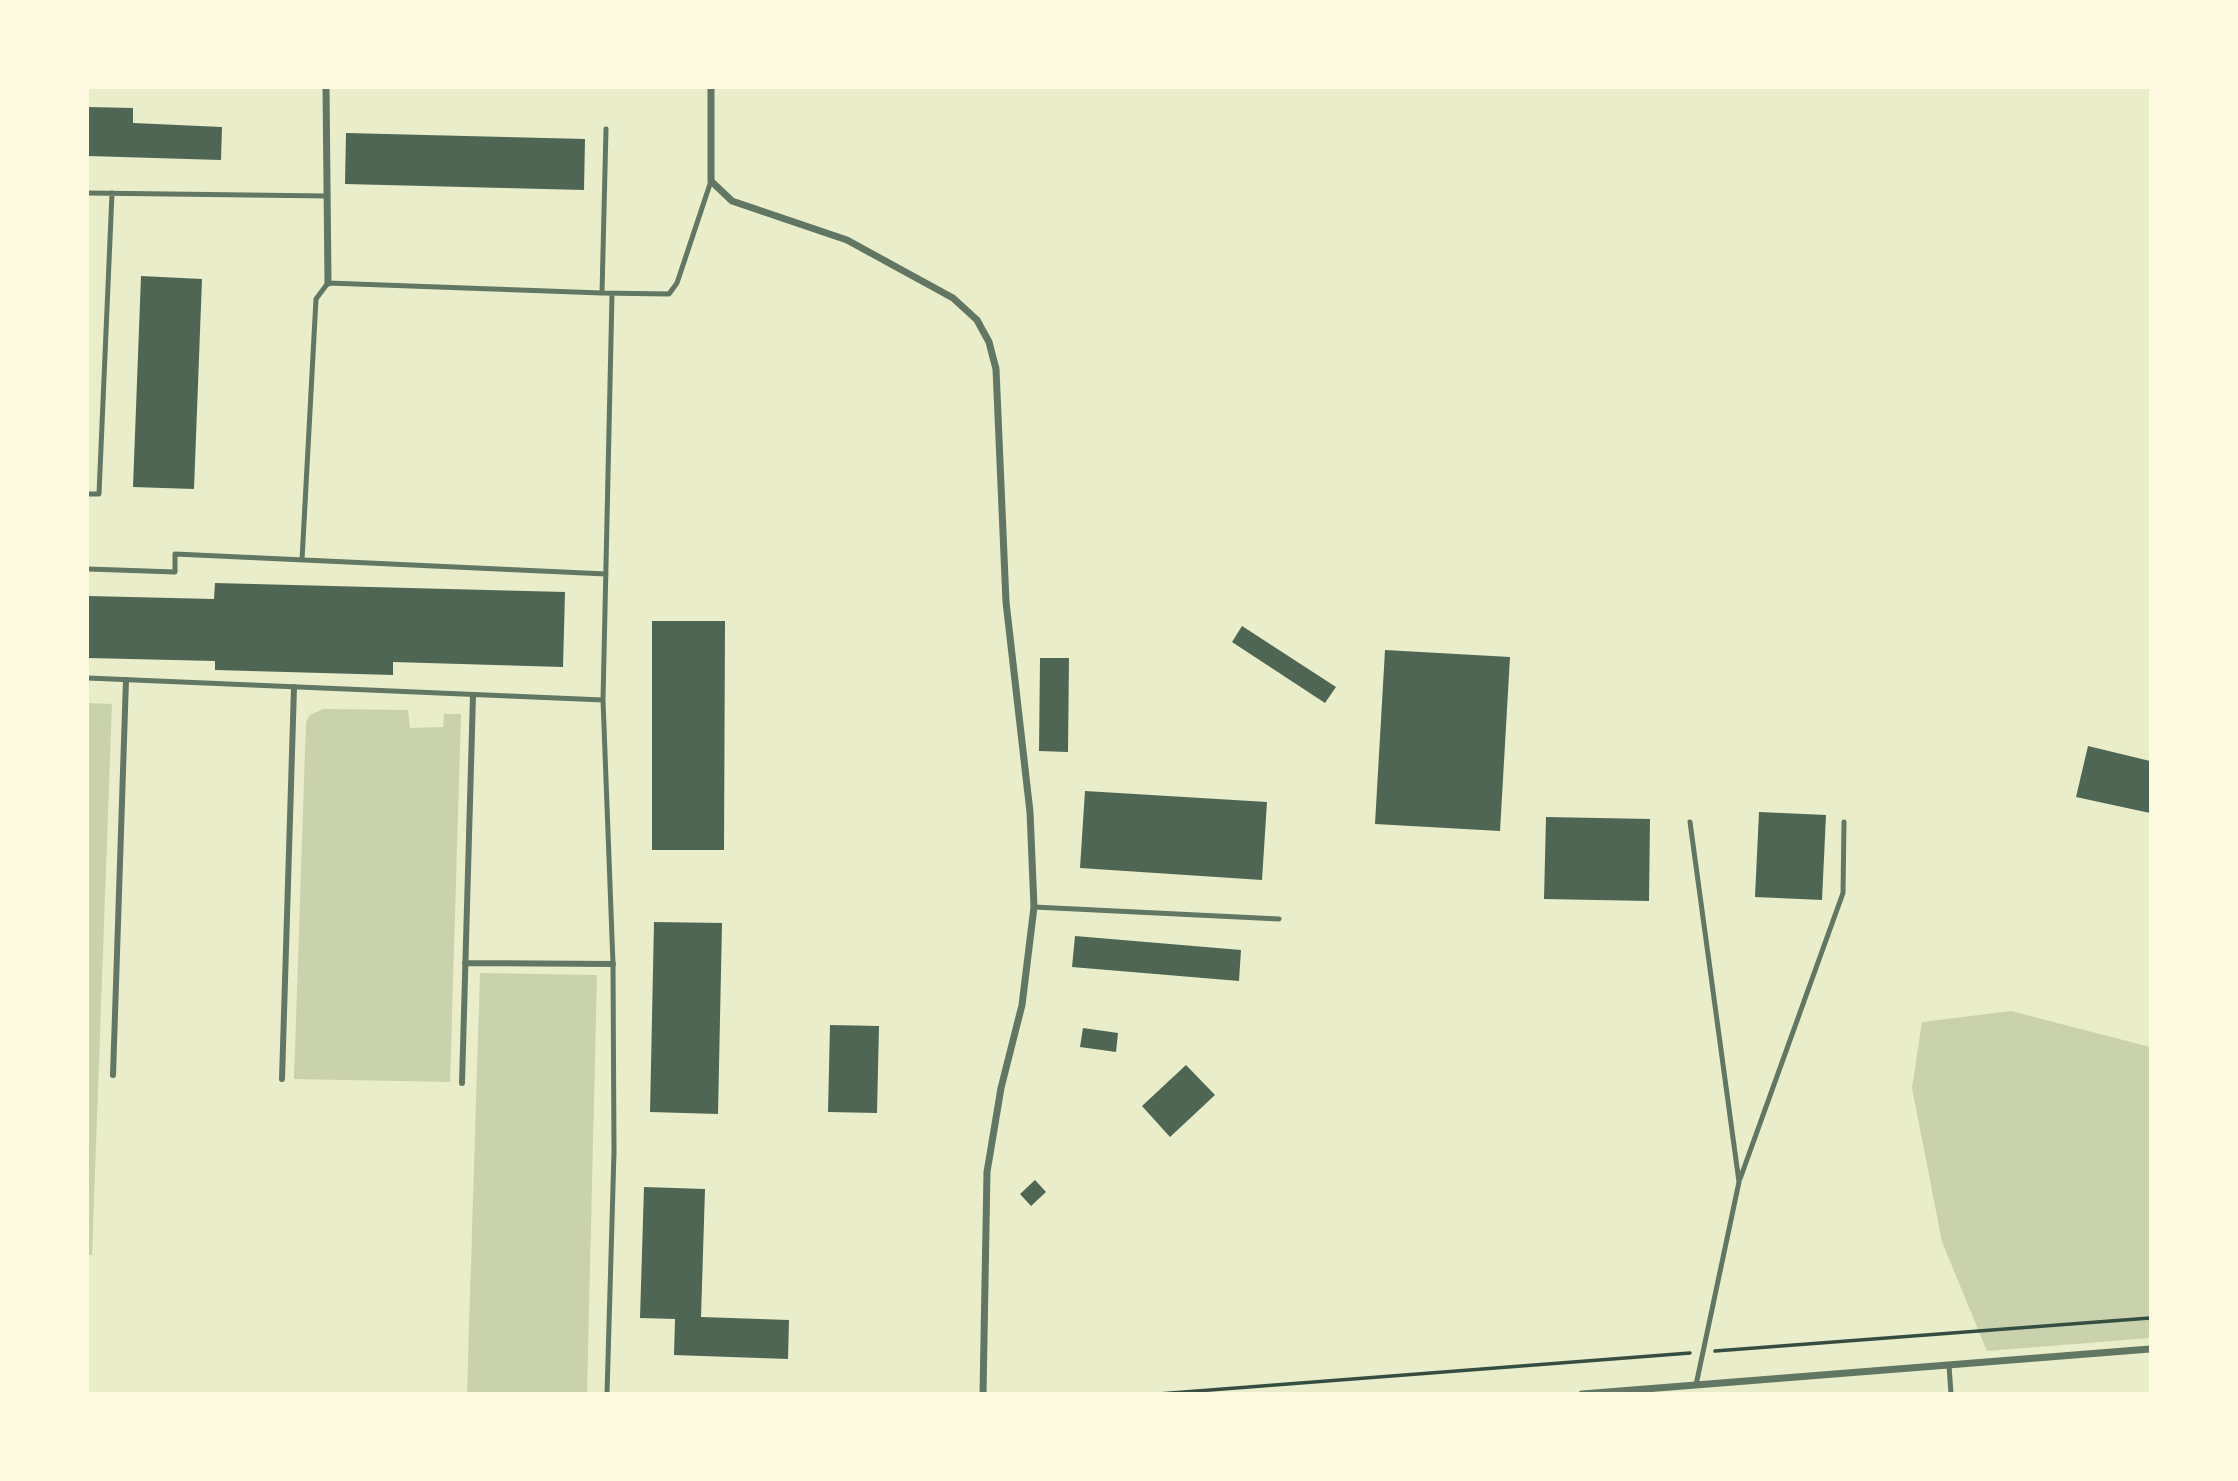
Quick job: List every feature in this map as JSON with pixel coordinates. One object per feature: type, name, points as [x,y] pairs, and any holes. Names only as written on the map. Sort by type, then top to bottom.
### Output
[{"type":"street","points":[[326,88],[328,283]]},
{"type":"street","points":[[711,88],[711,181],[732,201],[847,240],[953,298],[977,320],[989,342],[996,369],[1006,602],[1030,812],[1034,907],[1022,1005],[1001,1088],[987,1172],[983,1394]]},
{"type":"street","points":[[113,1075],[126,680]]},
{"type":"street","points":[[282,1079],[294,687]]},
{"type":"street","points":[[462,1083],[472,695]]},
{"type":"street","points":[[465,962],[613,964]]},
{"type":"street","points":[[1582,1394],[2151,1349]]},
{"type":"lane","points":[[602,293],[606,129]]},
{"type":"lane","points":[[302,559],[317,299],[328,283],[612,294],[669,293],[677,283],[711,181]]},
{"type":"lane","points":[[88,193],[328,196]]},
{"type":"lane","points":[[88,494],[99,494],[112,194]]},
{"type":"lane","points":[[607,1394],[614,1152],[613,964],[603,700],[612,294]]},
{"type":"lane","points":[[88,569],[175,572],[176,554],[606,574]]},
{"type":"lane","points":[[88,678],[603,700]]},
{"type":"lane","points":[[1690,821],[1739,1182]]},
{"type":"lane","points":[[1696,1385],[1739,1182],[1843,893],[1844,822]]},
{"type":"lane","points":[[1034,907],[1279,919]]},
{"type":"lane","points":[[1949,1365],[1951,1394]]},
{"type":"path","points":[[1158,1394],[2151,1318]]},
{"type":"green space","points":[[88,703],[112,704],[92,1255],[88,1255]]},
{"type":"green space","points":[[323,709],[408,710],[410,728],[443,727],[444,714],[461,714],[450,1082],[294,1079],[306,722],[310,715]]},
{"type":"green space","points":[[480,973],[597,975],[587,1393],[467,1393]]},
{"type":"green space","points":[[2011,1011],[2150,1047],[2150,1338],[1987,1351],[1942,1242],[1912,1088],[1922,1022]]},
{"type":"building","points":[[88,107],[133,108],[133,123],[222,127],[221,160],[88,156]]},
{"type":"building","points":[[346,133],[585,139],[584,190],[345,184]]},
{"type":"building","points":[[141,276],[202,279],[194,489],[133,487]]},
{"type":"building","points":[[215,583],[565,592],[563,667],[393,662],[393,675],[215,670],[215,661],[88,658],[88,596],[214,599]]},
{"type":"building","points":[[652,621],[725,621],[724,850],[652,850]]},
{"type":"building","points":[[1242,626],[1336,687],[1325,703],[1232,642]]},
{"type":"building","points":[[1385,650],[1510,657],[1500,831],[1375,824]]},
{"type":"building","points":[[1040,658],[1069,658],[1068,752],[1039,751]]},
{"type":"building","points":[[2088,746],[2150,761],[2150,813],[2076,797]]},
{"type":"building","points":[[1085,791],[1267,802],[1262,880],[1080,868]]},
{"type":"building","points":[[1759,812],[1826,815],[1822,900],[1755,897]]},
{"type":"building","points":[[1546,817],[1650,819],[1649,901],[1544,899]]},
{"type":"building","points":[[654,922],[722,923],[718,1114],[650,1112]]},
{"type":"building","points":[[1075,936],[1241,950],[1239,981],[1072,967]]},
{"type":"building","points":[[830,1025],[879,1026],[877,1113],[828,1112]]},
{"type":"building","points":[[1083,1028],[1118,1033],[1116,1052],[1080,1047]]},
{"type":"building","points":[[1186,1065],[1215,1095],[1170,1137],[1142,1106]]},
{"type":"building","points":[[1035,1180],[1046,1192],[1031,1206],[1020,1194]]},
{"type":"building","points":[[644,1187],[705,1189],[701,1317],[789,1320],[788,1359],[674,1355],[675,1319],[640,1318]]}]
